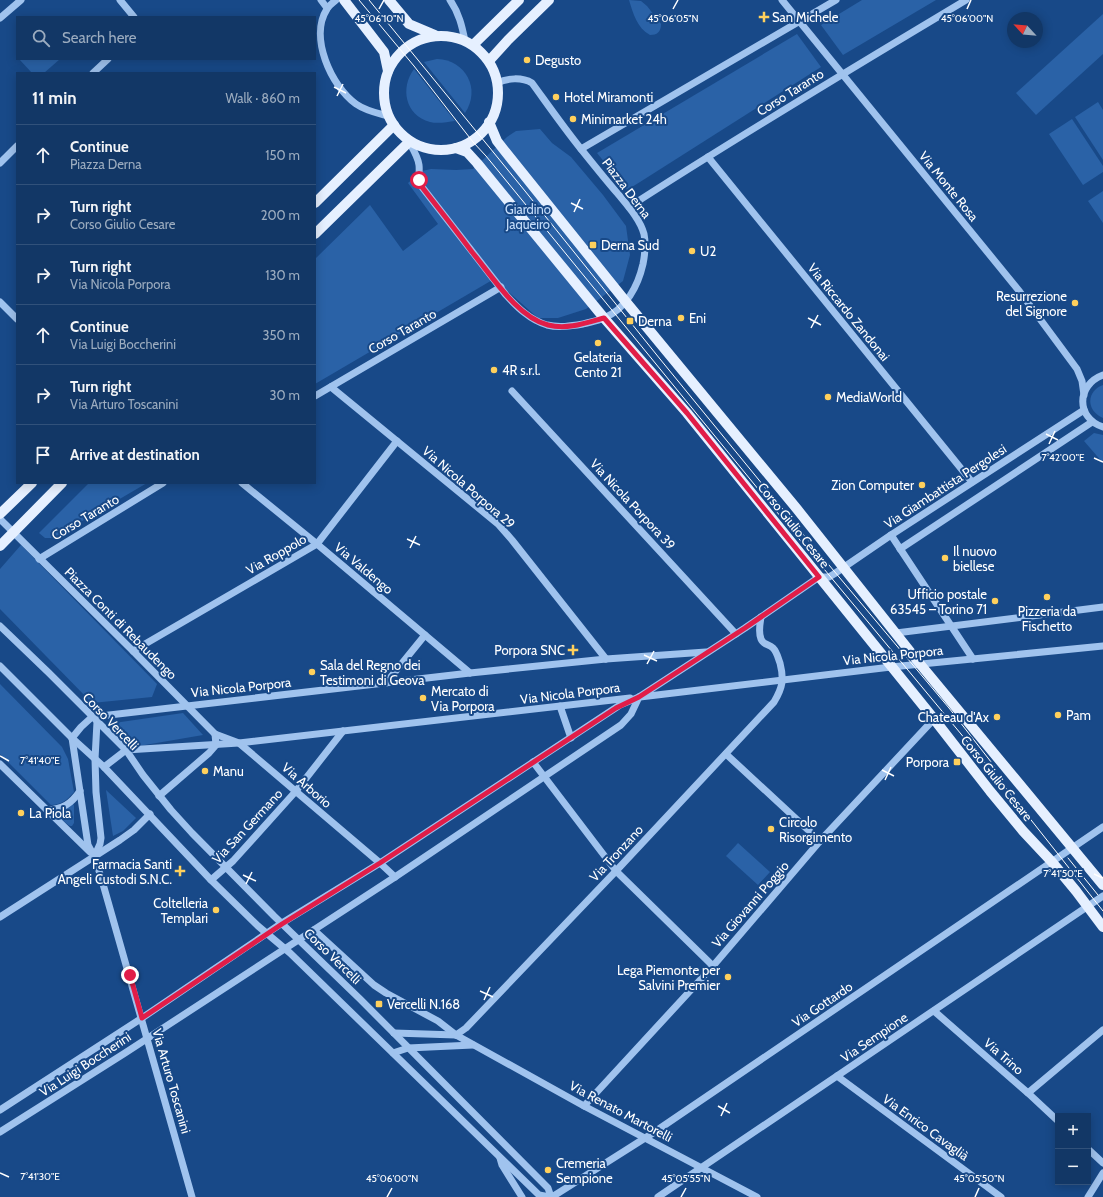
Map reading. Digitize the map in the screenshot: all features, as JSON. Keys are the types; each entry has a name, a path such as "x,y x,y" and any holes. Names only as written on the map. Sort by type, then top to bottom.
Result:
{"main road":[{"path":"344,0 384,52 388,71"},
{"path":"389,0 409,24 435,35"},
{"path":"469,43 519,0"},
{"path":"489,61 549,0"},
{"name":"Piazza Derna","path":"435,35 450,36 469,43 489,61 497,83 498,92 494,112 483,132 472,141 456,148 446,150 434,150 420,147 409,142 388,116 384,96 384,86 388,71 393,61 404,48 421,38 435,35"},
{"name":"Corso Giulio Cesare","path":"489,122 497,141 626,302 843,567 920,664 1103,885"},
{"path":"316,202 394,125"},
{"path":"316,233 409,142"},
{"name":"Corso Giulio Cesare","path":"456,148 467,152 477,162 604,318 687,413 934,719 994,797 1052,862 1103,927"},
{"path":"0,514 31,484"},
{"path":"0,546 61,484"}],"street":[{"path":"0,18 21,0"},
{"path":"120,0 133,16"},
{"path":"321,0 327,8"},
{"path":"336,0 327,8 318,33 327,66 338,84 354,102 364,109 388,116"},
{"path":"450,0 460,18 469,43"},
{"name":"Via Monte Rosa","path":"782,0 1020,292 1077,369 1082,381 1084,410"},
{"path":"581,149 836,0"},
{"name":"Corso Taranto","path":"629,208 842,74 966,0"},
{"path":"94,72 107,60"},
{"name":"Piazza Derna","path":"409,142 418,160 419,180 422,187 513,302 526,314 546,325 560,327 604,318 620,308 626,302 636,285 641,272 646,250 644,232 638,221 532,84 528,81 520,79 505,80 497,83"},
{"path":"0,163 16,147"},
{"name":"Via Riccardo Zandonai","path":"708,157 972,482"},
{"name":"Corso Taranto","path":"316,395 501,287"},
{"path":"0,302 16,318"},
{"path":"1084,394 1092,381 1103,375"},
{"name":"Via Nicola Porpora 29","path":"331,387 498,524 606,659"},
{"name":"Via Nicola Porpora 39","path":"512,391 736,634"},
{"path":"1084,410 1092,422 1103,427"},
{"name":"Via Giambattista Pergolesi","path":"819,577 829,577 1084,410"},
{"name":"Via Giambattista Pergolesi","path":"900,549 1092,422"},
{"name":"Via Roppolo","path":"133,651 317,544 397,441"},
{"name":"Corso Taranto","path":"39,558 161,484"},
{"name":"Via Valdengo","path":"243,484 470,673"},
{"name":"Piazza Conti di Rebaudengo","path":"0,519 215,734"},
{"path":"891,535 973,659"},
{"name":"Via Nicola Porpora","path":"639,697 736,634 819,577"},
{"name":"Via Nicola Porpora","path":"896,633 1103,607"},
{"path":"761,617 761,640 772,648 778,656 783,680"},
{"name":"Corso Vercelli","path":"0,626 126,750 159,796 192,834 394,1033 548,1188 551,1197"},
{"path":"386,683 425,635"},
{"name":"Via Nicola Porpora","path":"126,750 239,743 891,667 1103,646"},
{"name":"Via Nicola Porpora","path":"95,720 186,706 470,673 606,659 708,651"},
{"path":"0,666 72,738 104,767 211,880 267,934 285,949 539,1195 551,1197"},
{"name":"Via Tronzano","path":"456,1035 466,1028 771,706 779,693 783,680"},
{"name":"Via Luigi Boccherini","path":"0,1110 142,1018 282,924 380,863 620,706 639,697"},
{"name":"Via Luigi Boccherini","path":"0,1132 299,940 544,777 623,723 631,714 639,697"},
{"path":"560,706 570,738"},
{"name":"Via Giovanni Poggio","path":"584,1106 713,966 820,841 934,719"},
{"path":"72,738 81,727 95,720 96,792 101,838 100,844 94,856"},
{"name":"Via San Germano","path":"211,880 234,861 296,791 343,731"},
{"path":"159,796 209,753 216,745 215,734"},
{"name":"Via Arborio","path":"215,734 239,743 380,863 394,877"},
{"name":"Via Arturo Toscanini","path":"72,738 88,845 94,856 107,897 192,1197"},
{"path":"104,767 126,750"},
{"path":"726,754 820,841"},
{"path":"533,762 616,871 713,966"},
{"path":"0,764 94,856"},
{"path":"47,810 60,808 66,805 75,798 80,791"},
{"path":"0,917 130,833 150,814"},
{"name":"Via Gottardo","path":"551,1197 646,1138 1103,827"},
{"name":"Via Sempione","path":"658,1197 1103,896"},
{"name":"Corso Vercelli","path":"314,930 370,982 383,992 409,1006"},
{"name":"Via Renato Martorelli","path":"409,1006 442,1023 456,1035 584,1106 757,1197"},
{"name":"Via Trino","path":"934,1011 1055,1118"},
{"path":"1028,1093 1103,1030"},
{"name":"Via Renato Martorelli","path":"394,1033 456,1035"},
{"path":"393,1053 408,1048 474,1045"},
{"name":"Via Enrico Cavaglià","path":"837,1076 1001,1197"},
{"path":"1091,1152 1103,1163"},
{"path":"499,1156 502,1165 522,1197"},
{"path":"1088,1197 1103,1173"}],"green space":[{"path":"629,0 641,1 647,6 661,24 658,32 650,35 642,28 636,20"},
{"path":"862,0 936,0 843,55 821,25"},
{"path":"1103,14 1103,54 1036,115 1016,93"},
{"path":"797,34 821,67 627,190 597,153"},
{"path":"437,59 456,64 468,77 471,86 471,95 470,104 465,113 424,62"},
{"path":"20,60 59,60 45,72 31,72"},
{"path":"414,69 455,121 433,123 422,118 410,107 406,92 407,84"},
{"path":"1098,102 1103,110 1103,160 1075,117"},
{"path":"1072,119 1103,166 1103,172 1083,185 1049,134"},
{"name":"Giardino Jaqueiro","path":"540,129 552,143 571,157 603,195 626,226 630,255 623,281 586,309 558,318 538,318 494,279 316,383 316,258 370,205 403,251 438,224 408,183 422,171 431,169 473,169 507,137 516,131"},
{"path":"1103,191 1103,223 1088,201"},
{"path":"1103,385 1103,418 1093,411 1090,401 1093,392"},
{"path":"1094,433 1103,435 1103,463 1084,441"},
{"path":"88,484 145,484 53,538 45,538 39,533"},
{"path":"21,545 157,684 152,697 92,703 0,609 0,569"},
{"path":"0,684 62,747 68,759 74,792 61,803 51,805 0,754"},
{"path":"183,713 203,735 139,746 114,723"},
{"path":"106,790 136,818 123,831 113,836"},
{"path":"73,803 74,823 70,826 63,820 59,811"},
{"path":"738,843 770,872 758,885 726,856"}],"tram line":[{"path":"359,0 414,66 473,142 1005,787 1103,911"},
{"path":"369,0 808,540 949,708 995,767"},
{"path":"1068,858 1098,895"}],"place":[{"name":"San Michele","path":"764,17"},
{"name":"Degusto","path":"527,60"},
{"name":"Hotel Miramonti","path":"556,97"},
{"name":"Minimarket 24h","path":"573,119"},
{"name":"Derna Sud","path":"593,245"},
{"name":"U2","path":"692,251"},
{"name":"Resurrezione del Signore","path":"1075,303"},
{"name":"Eni","path":"681,318"},
{"name":"Derna","path":"630,321"},
{"name":"Gelateria Cento 21","path":"598,343"},
{"name":"4R s.r.l.","path":"494,370"},
{"name":"MediaWorld","path":"828,397"},
{"name":"Zion Computer","path":"922,485"},
{"name":"Il nuovo biellese","path":"945,558"},
{"name":"Pizzeria da Fischetto","path":"1047,597"},
{"name":"Ufficio postale 63545 – Torino 71","path":"995,601"},
{"name":"Porpora SNC","path":"573,650"},
{"name":"Sala del Regno dei Testimoni di Geova","path":"312,672"},
{"name":"Mercato di Via Porpora","path":"423,698"},
{"name":"Pam","path":"1058,715"},
{"name":"Chateau d'Ax","path":"997,717"},
{"name":"Porpora","path":"957,762"},
{"name":"Manu","path":"205,771"},
{"name":"La Piola","path":"21,813"},
{"name":"Circolo Risorgimento","path":"771,829"},
{"name":"Farmacia Santi Angeli Custodi S.N.C.","path":"180,871"},
{"name":"Coltelleria Templari","path":"216,910"},
{"name":"Lega Piemonte per Salvini Premier","path":"728,977"},
{"name":"Vercelli N.168","path":"379,1004"},
{"name":"Cremeria Sempione","path":"548,1170"}],"route":[{"path":"130,975 142,1018 282,924 380,863 616,708 639,697 745,628 819,577 687,413 604,318 575,326 560,327 546,325 526,314 506,295 420,185 419,180"}]}
